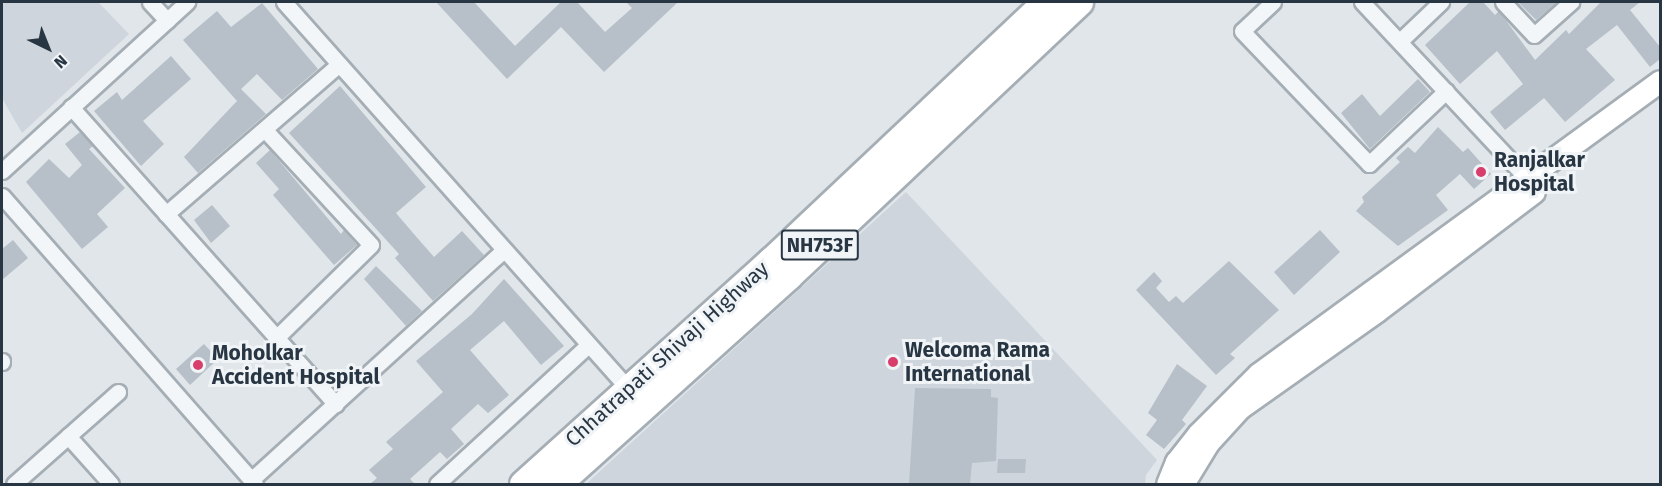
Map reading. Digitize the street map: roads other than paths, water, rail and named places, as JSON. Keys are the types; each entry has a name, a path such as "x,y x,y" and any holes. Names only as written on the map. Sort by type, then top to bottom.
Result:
{"highway":[{"name":"Chhatrapati Shivaji Highway","path":"557,484 635,397 772,260 1046,2"},
{"name":"Chhatrapati Shivaji Highway","path":"523,484 788,276 1079,2"}],"street":[{"path":"150,2 167,20"},
{"path":"2,171 187,2"},
{"path":"284,2 635,397"},
{"path":"1273,2 1242,31 1369,164 1446,91"},
{"path":"1362,2 1532,184"},
{"path":"1400,41 1441,2"},
{"path":"1503,2 1534,35 1570,2"},
{"path":"166,214 339,64"},
{"path":"1532,184 1660,81"},
{"path":"1167,484 1176,462 1236,403 1382,281 1532,184 1660,95"},
{"path":"71,107 336,404"},
{"path":"265,130 371,245 277,337"},
{"path":"2,196 253,482 503,251"},
{"path":"437,484 588,345"},
{"path":"14,484 118,392"},
{"path":"1183,484 1236,403"},
{"path":"68,436 111,484"}],"place":[{"name":"Ranjalkar Hospital","path":"1481,172"},
{"name":"Welcoma Rama International","path":"893,362"},
{"name":"Moholkar Accident Hospital","path":"198,365"}]}
